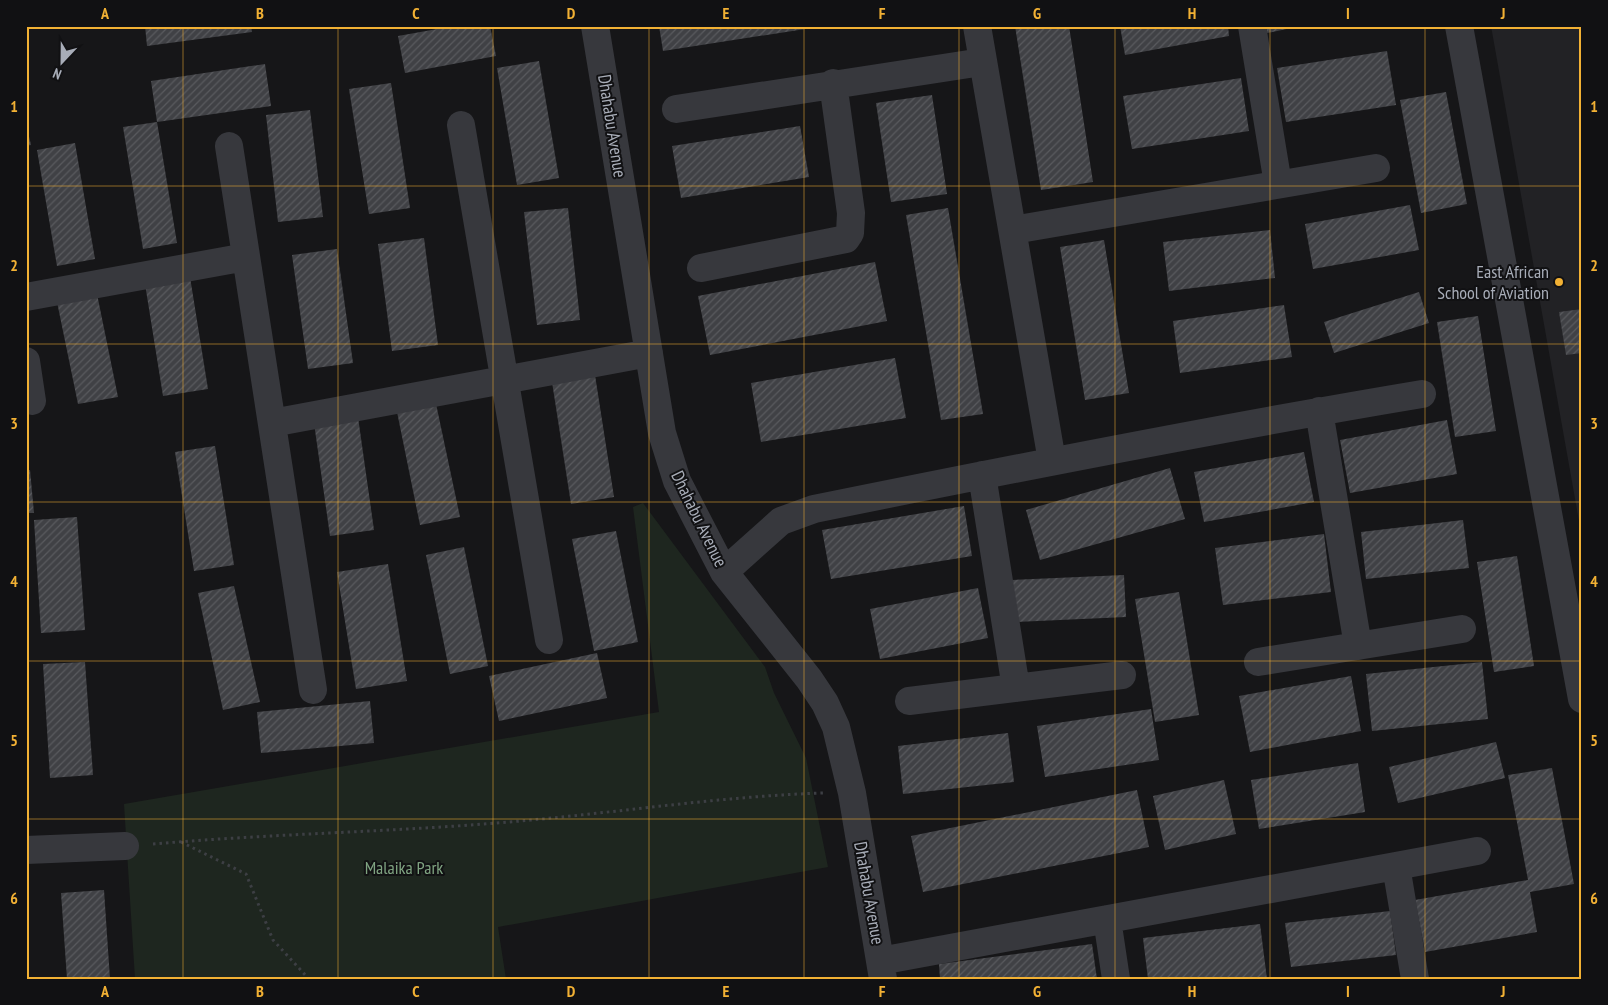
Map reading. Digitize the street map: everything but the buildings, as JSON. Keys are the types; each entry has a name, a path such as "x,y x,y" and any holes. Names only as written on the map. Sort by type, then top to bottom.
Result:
{"street":[{"name":"Dhahabu Avenue","path":"595,26 662,433 677,481 724,572 825,703 836,728 852,793 881,970"},
{"path":"977,26 1052,461"},
{"path":"1252,26 1278,184"},
{"path":"1459,26 1582,699"},
{"path":"676,108 982,62"},
{"path":"701,268 846,239 851,228 851,213 833,83"},
{"path":"461,125 549,640"},
{"path":"229,146 313,690"},
{"path":"1013,230 1376,168"},
{"path":"26,297 246,257"},
{"path":"272,423 649,353"},
{"path":"26,362 32,401"},
{"path":"724,572 781,521 814,509 1052,461 1319,411 1422,394"},
{"path":"1319,411 1358,646"},
{"path":"982,475 1016,688"},
{"path":"1258,662 1462,629"},
{"path":"909,701 1122,675"},
{"path":"26,850 125,846"},
{"path":"881,970 1107,919 1477,851"},
{"path":"1396,866 1414,979"},
{"path":"1107,919 1116,979"}],"path":[{"path":"125,846 225,837 387,831 532,820 765,795 852,793"},
{"path":"180,841 246,874 273,940 309,979"}],"shaded area":[{"name":"East African School of Aviation","path":"1491,26 1582,26 1582,538"}],"green space":[{"name":"Malaika Park","path":"643,503 765,667 774,693 806,758 828,867 498,927 506,979 135,979 124,804 659,712 633,507"}],"place":[{"name":"East African School of Aviation","path":"1559,282"}]}
